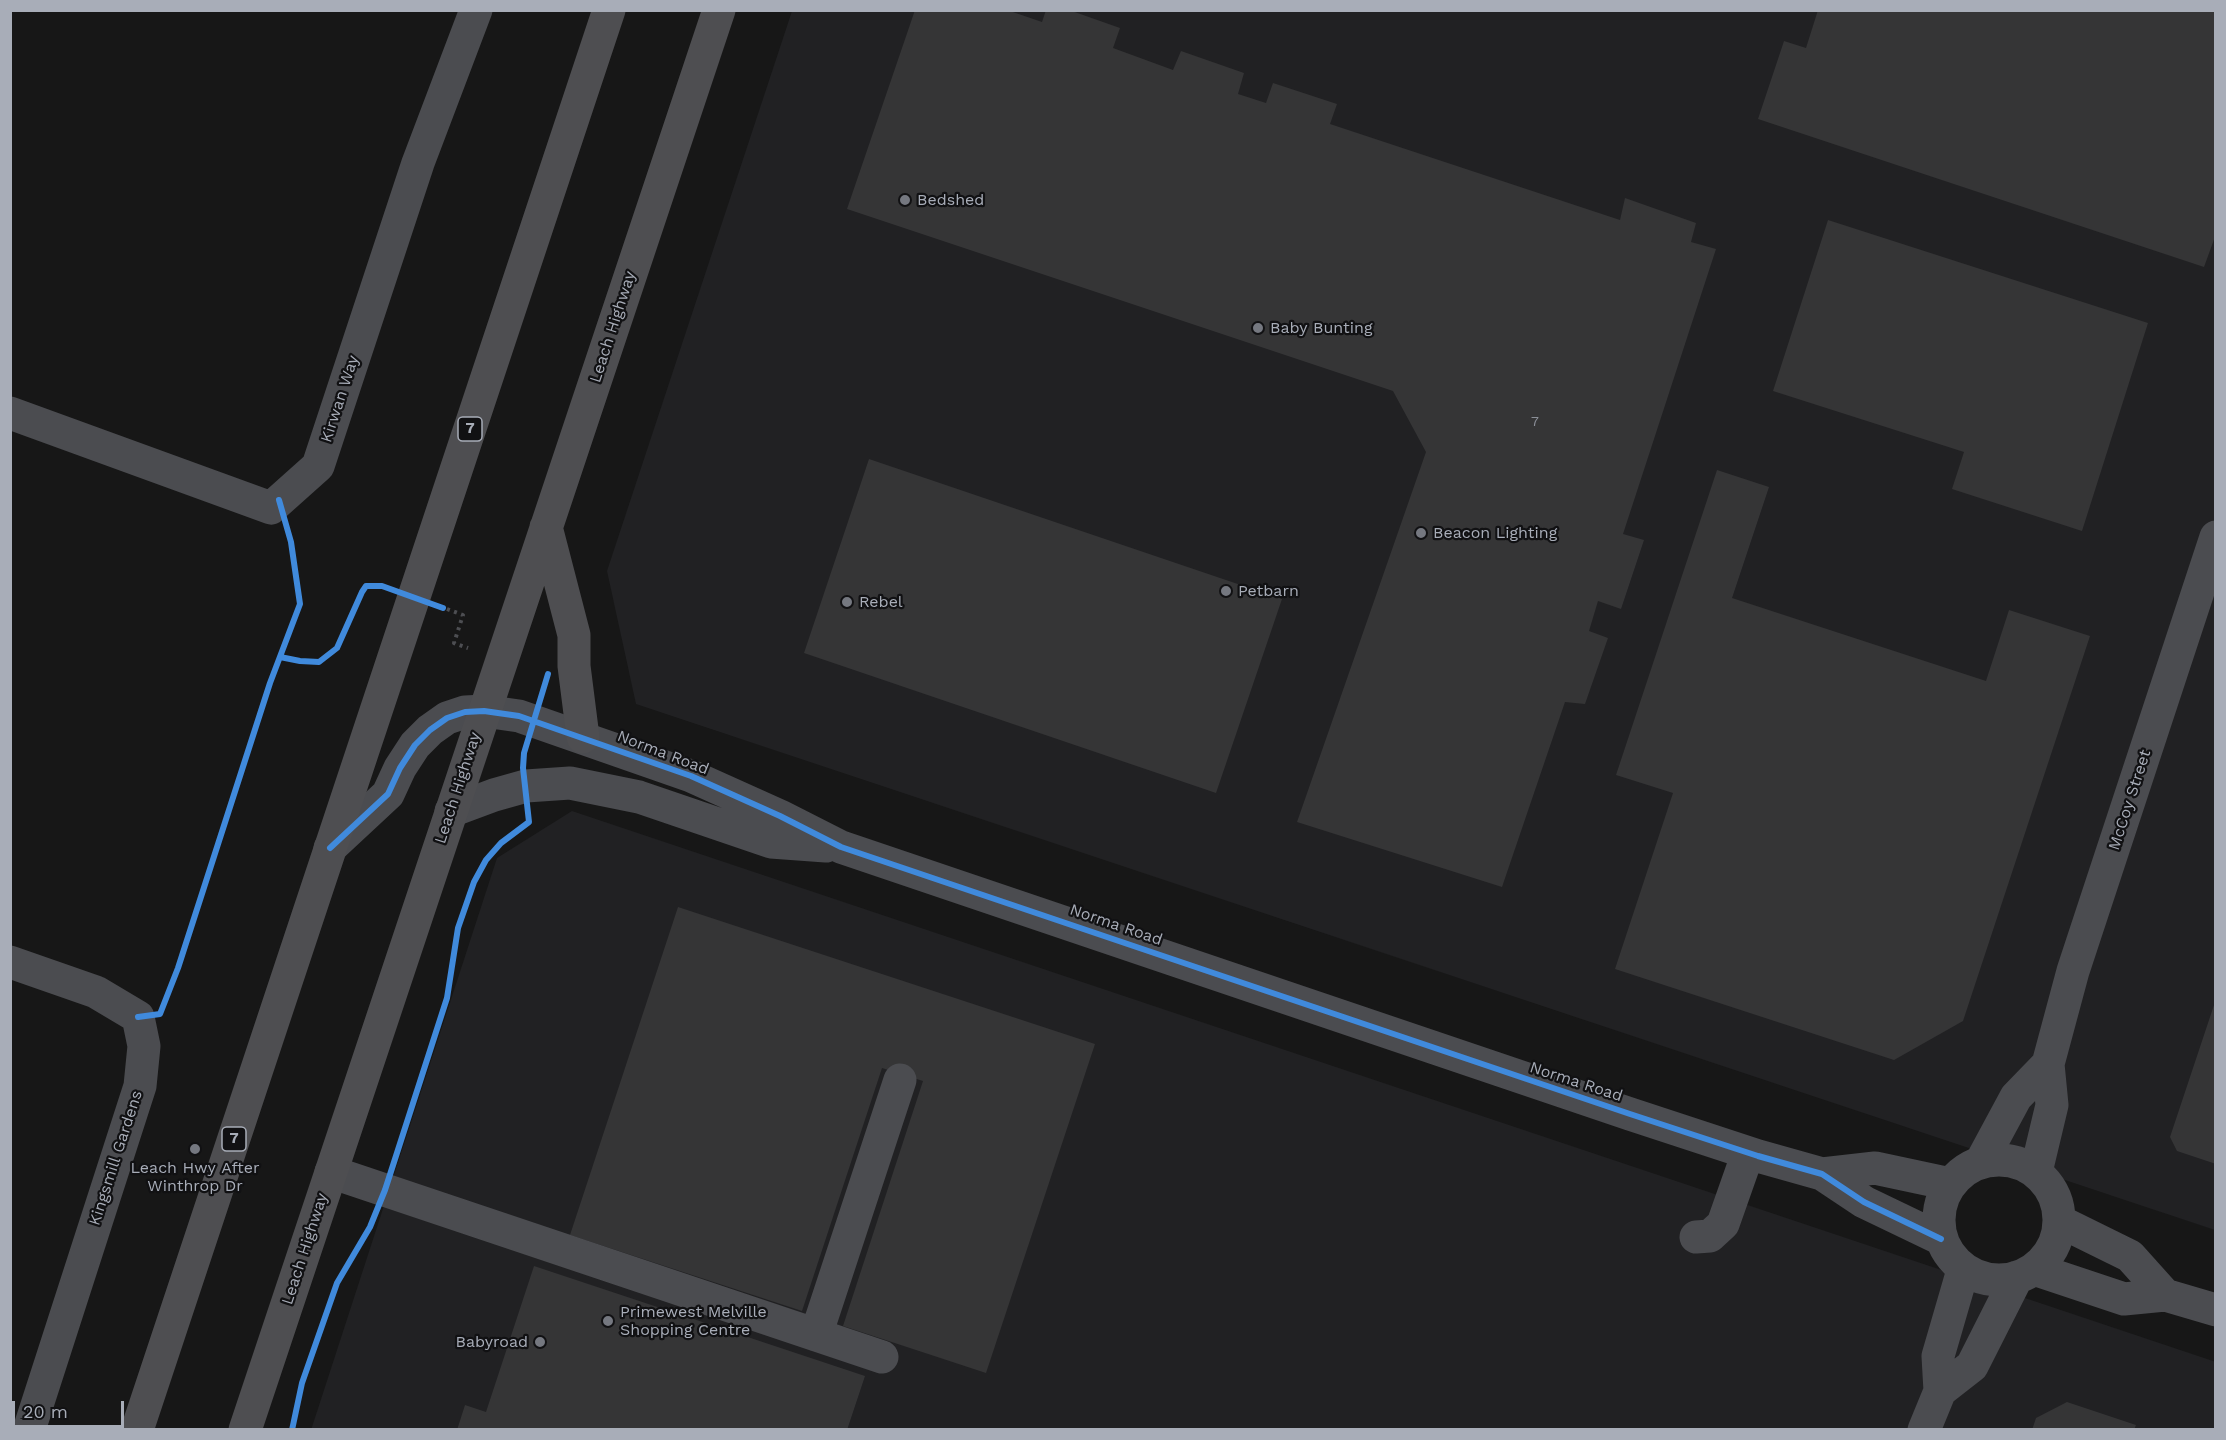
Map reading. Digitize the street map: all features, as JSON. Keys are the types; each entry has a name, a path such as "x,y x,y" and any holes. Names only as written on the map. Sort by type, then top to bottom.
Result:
{"highway":[{"name":"7","path":"137,1430 330,848 429,603 609,10"},
{"name":"Leach Highway","path":"245,1430 484,711 486,654 546,527 718,10"},
{"path":"546,527 574,635 574,666 583,737"}],"street":[{"name":"Kirwan Way","path":"10,413 271,508 318,466 418,163 476,10"},
{"name":"McCoy Street","path":"2036,1172 2052,1105 2048,1064 2073,972 2216,537"},
{"name":"Norma Road","path":"330,848 388,794 414,745 447,718 465,712 484,711 519,716 691,776 780,816 841,847 1748,1153 1822,1174 1864,1202 1941,1239"},
{"name":"Norma Road","path":"451,811 526,786 570,783 639,797 771,842 841,847"},
{"name":"Kingsmill Gardens","path":"10,962 96,992 138,1017 144,1046 140,1086 29,1430"},
{"name":"McCoy Street","path":"1981,1162 2016,1097 2048,1064"},
{"path":"816,1335 900,1080"},
{"path":"1696,1238 1710,1236 1723,1224 1748,1153"},
{"path":"1940,1391 1972,1366 2026,1273 2047,1256 2056,1240 2059,1221 2057,1202 2049,1186 2036,1172 2019,1162 2000,1159 1981,1162 1964,1170 1950,1184 1942,1200 1938,1220 1941,1239 1950,1256 1963,1270 1981,1278 1999,1281 2026,1273 2124,1299 2165,1295 2216,1310"},
{"name":"Norma Road","path":"1822,1174 1875,1168 1950,1184"},
{"path":"331,1172 882,1358"},
{"path":"2059,1221 2130,1256 2165,1295"},
{"path":"1924,1430 1940,1391 1938,1356 1963,1270"}],"path":[{"path":"429,603 463,615 454,643 486,654"}],"shaded area":[{"path":"792,11 2215,11 2215,1230 636,704 607,571"},
{"path":"572,811 2216,1362 2215,1430 311,1430 497,858"}],"building":[{"path":"915,10 1007,10 1042,22 1046,10 1069,10 1120,28 1113,48 1173,70 1181,51 1244,73 1238,94 1266,103 1273,83 1337,104 1330,124 1620,220 1625,198 1696,223 1691,242 1716,249 1623,534 1644,540 1621,609 1598,601 1589,631 1608,638 1585,704 1565,702 1502,887 1297,822 1426,452 1393,391 847,209"},
{"path":"1818,10 2216,10 2216,234 2204,267 1758,119 1784,41 1806,48"},
{"path":"1828,220 2148,323 2082,531 1952,489 1964,452 1773,391"},
{"path":"869,459 1282,599 1216,793 804,653"},
{"path":"1717,470 1769,487 1732,598 1986,681 2009,610 2090,636 1963,1021 1894,1060 1615,969 1673,793 1616,775"},
{"path":"678,907 1095,1044 986,1373 843,1326 923,1081 882,1068 802,1311 570,1235"},
{"path":"2215,1002 2216,1164 2177,1151 2170,1137"},
{"name":"Primewest Melville Shopping Centre","path":"534,1266 865,1376 847,1430 457,1430 465,1405 486,1412"},
{"path":"2067,1402 2136,1425 2134,1430 2032,1430 2036,1418"}],"cycle path":[{"path":"138,1017 160,1014 178,968 270,683 300,604 291,542 279,500"},
{"path":"280,657 319,662 337,648 366,586 382,586 443,608"},
{"path":"292,1430 302,1383 337,1283 370,1227 385,1190 447,998 458,928 474,882 486,860 501,843 529,822 523,768 524,753 548,674"},
{"path":"330,848 388,794 400,768 415,745 447,718 465,712 484,711 519,716 691,776 780,816 841,847 1630,1114 1758,1156 1822,1174 1864,1202 1941,1239"}],"place":[{"name":"Bedshed","path":"905,200"},
{"name":"Baby Bunting","path":"1258,328"},
{"name":"Beacon Lighting","path":"1421,533"},
{"name":"Petbarn","path":"1226,591"},
{"name":"Rebel","path":"847,602"},
{"name":"Leach Hwy After Winthrop Dr","path":"195,1149"},
{"name":"Primewest Melville Shopping Centre","path":"608,1321"},
{"name":"Babyroad","path":"540,1342"}]}
